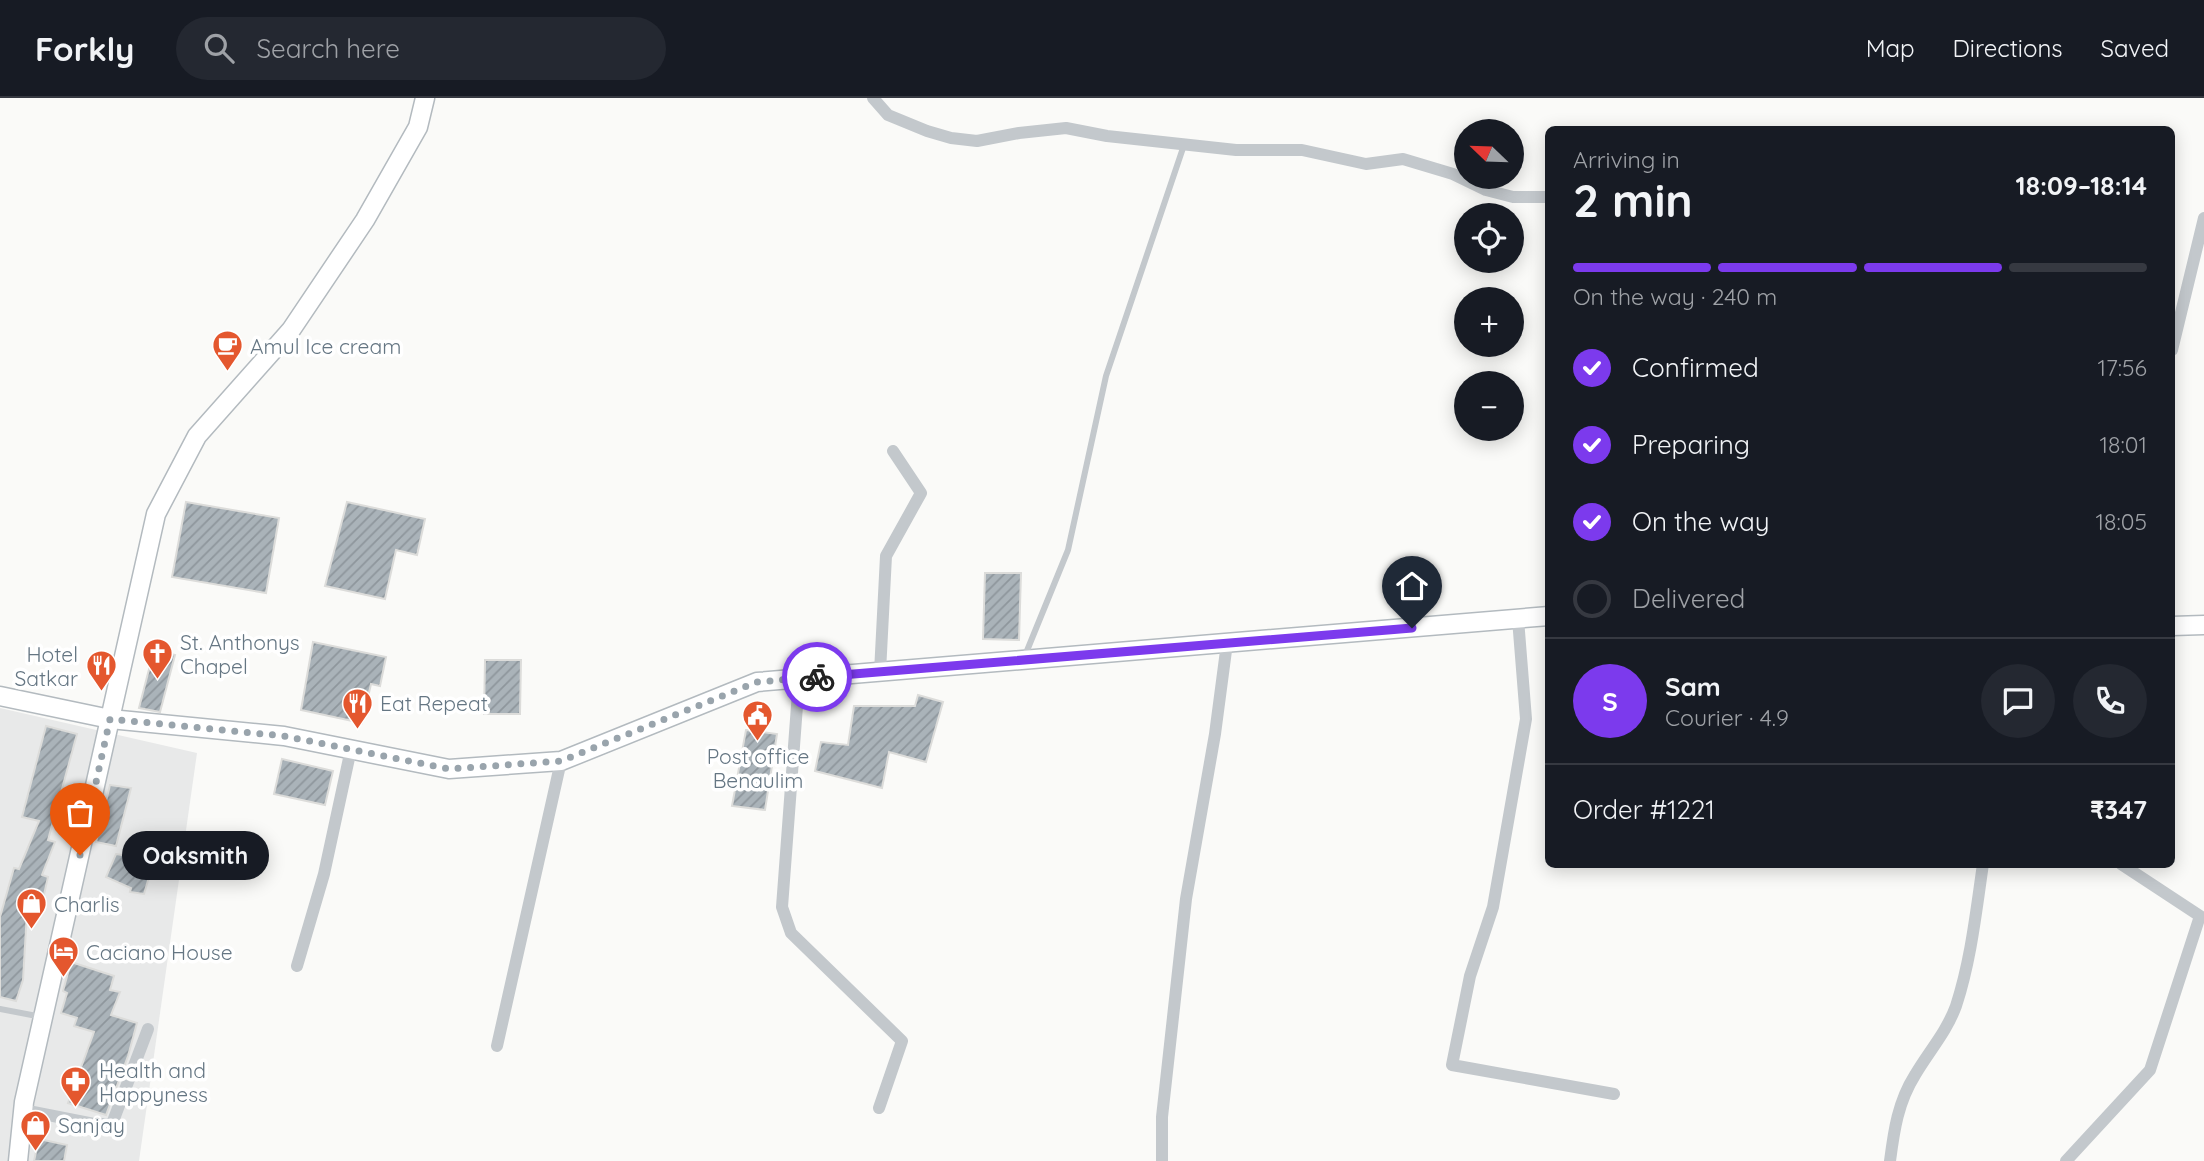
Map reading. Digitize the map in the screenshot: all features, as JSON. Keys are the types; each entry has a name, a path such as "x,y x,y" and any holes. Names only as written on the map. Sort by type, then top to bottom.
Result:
{"main road":[{"path":"18,1161 23,1110 156,514 197,436 291,330 365,220 418,127 425,98"},
{"path":"0,696 110,719 284,736 449,769 561,761 757,682 1545,616"},
{"path":"2175,626 2204,625"}],"street":[{"path":"873,98 888,115 951,138 977,141 1066,128 1107,136 1236,150 1302,150 1366,164 1403,159 1453,174 1486,190 1513,197 1545,197"},
{"path":"2175,338 2204,218"},
{"path":"880,672 886,556 921,494 893,451"},
{"path":"1518,619 1526,719 1493,907 1470,976 1452,1065 1614,1094"},
{"path":"1162,1161 1163,1117 1186,899 1216,734 1227,643"},
{"path":"799,679 782,907 791,933 902,1041 879,1108"},
{"path":"297,966 324,874 351,749"},
{"path":"497,1046 561,761"},
{"path":"1890,1161 1900,1101 1938,1043 1955,1008 1971,946 1982,868"},
{"path":"2066,1161 2150,1070 2200,916 2127,868"},
{"path":"23,1110 94,1124 111,1124 148,1028"}],"lane":[{"path":"1024,660 1068,550 1106,376 1184,145"},
{"path":"0,1009 44,1017"}],"shaded area":[{"path":"0,708 197,753 139,1161 0,1161"}],"building":[{"path":"186,502 279,518 266,593 172,577"},
{"path":"347,502 425,519 417,555 396,550 385,599 325,586"},
{"path":"985,573 1021,573 1019,640 983,639"},
{"path":"313,642 386,657 380,686 371,684 362,723 301,710"},
{"name":"St. Anthonys Chapel","path":"154,650 175,655 160,712 139,708"},
{"path":"485,660 521,660 520,714 484,714"},
{"path":"918,695 943,702 926,762 889,752 882,788 815,771 821,742 848,745 854,706 915,706"},
{"path":"46,726 77,734 48,840 55,842 42,875 48,877 43,899 28,895 23,980 16,1001 0,997 0,917 14,868 19,869 39,821 22,817"},
{"path":"746,730 777,734 765,810 732,806"},
{"path":"282,759 333,771 325,805 274,794"},
{"path":"110,785 131,788 116,846 96,842"},
{"path":"116,854 154,860 144,894 130,892 131,888 106,877"},
{"path":"71,962 114,976 110,990 120,992 111,1015 137,1023 106,1115 68,1103 94,1032 74,1026 77,1018 61,1013 67,993 63,991"},
{"path":"39,1139 67,1145 64,1161 34,1161"}],"way so far":[{"path":"80,855 110,719 284,736 449,769 561,761 757,682 817,677"}],"place":[{"name":"Amul Ice cream","path":"227,373"},
{"name":"St. Anthonys Chapel","path":"157,681"},
{"name":"Hotel Satkar","path":"101,693"},
{"name":"Eat Repeat","path":"357,730"},
{"name":"Post office Benaulim","path":"758,743"},
{"name":"Oaksmith","path":"80,855"},
{"name":"Charlis","path":"31,931"},
{"name":"Caciano House","path":"63,979"},
{"name":"Health and Happyness","path":"76,1109"},
{"name":"Sanjay","path":"35,1152"}],"route":[{"path":"817,677 1412,628"}]}
